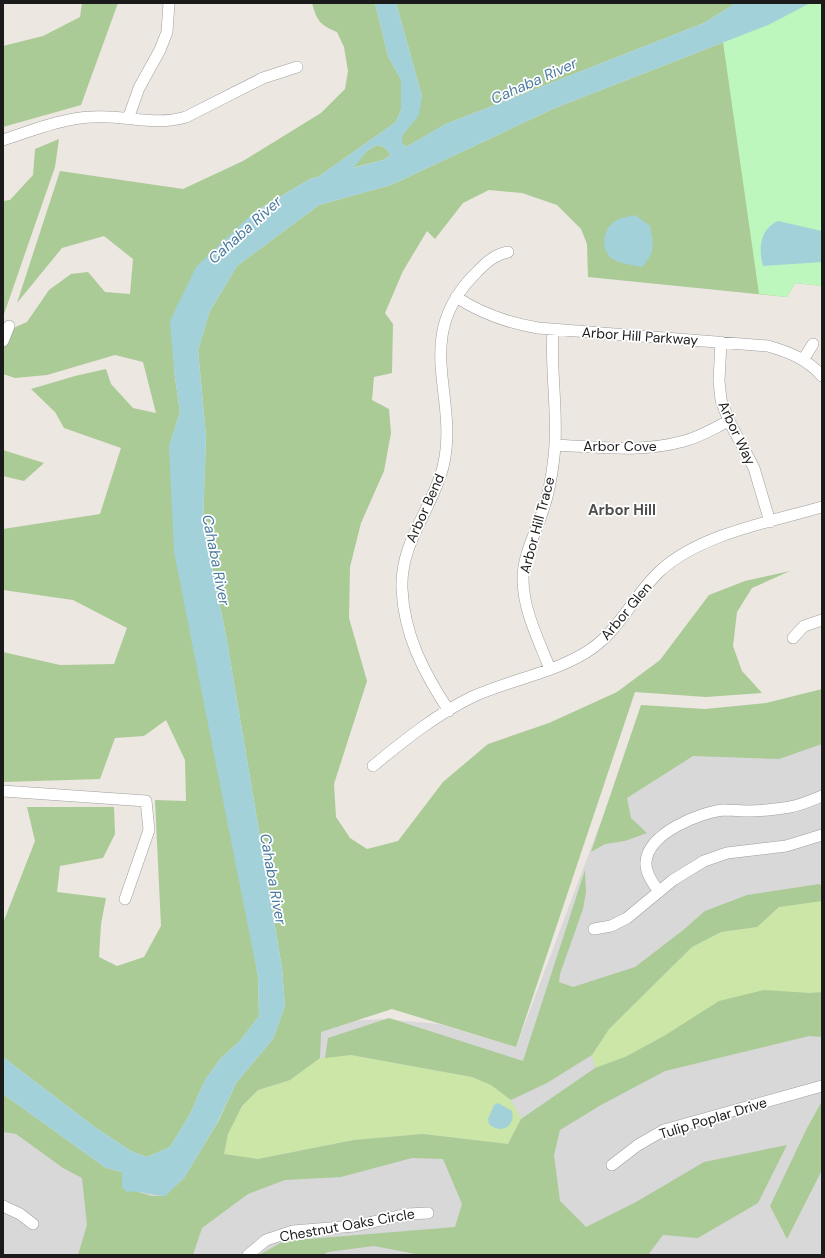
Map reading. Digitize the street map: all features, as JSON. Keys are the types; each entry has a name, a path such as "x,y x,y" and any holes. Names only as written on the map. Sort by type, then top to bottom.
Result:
{"street":[{"path":"128,120 139,88 160,50 167,32 170,3"},
{"path":"3,140 85,117 158,122 176,120 186,117 262,78 297,67"},
{"name":"Arbor Bend","path":"449,711 423,669 414,648 404,607 402,575 404,560 410,542 437,486 445,458 446,436 441,342 445,321 456,297 466,283 492,257 508,252"},
{"name":"Arbor Hill Parkway","path":"456,297 478,310 499,319 524,326 553,330 768,346 788,352 803,360 822,376"},
{"path":"3,341 9,326"},
{"name":"Arbor Hill Trace","path":"550,669 526,602 523,579 527,553 547,500 555,445 552,360 553,330"},
{"name":"Arbor Way","path":"721,342 720,391 729,421 754,468 770,522"},
{"path":"803,360 813,344"},
{"name":"Arbor Cove","path":"555,445 627,449 656,447 694,438 729,421"},
{"name":"Arbor Glen","path":"373,766 403,742 472,697 550,669 579,656 602,642 617,626 653,579 681,555 709,540 822,507"},
{"path":"793,638 804,626 822,620"},
{"path":"3,791 146,801 149,830 125,899"},
{"path":"659,892 648,875 646,866 647,855 656,843 678,824 723,810 756,811 790,807 822,796"},
{"path":"594,930 611,926 627,918 684,872 716,856 740,850 786,846 822,835"},
{"name":"Tulip Poplar Drive","path":"612,1165 638,1145 664,1130 822,1086"},
{"path":"3,1206 20,1214 33,1224"},
{"name":"Chestnut Oaks Circle","path":"248,1255 266,1240 292,1231 355,1226 407,1214 428,1213"}],"shaded area":[{"path":"822,724 822,1255 3,1255 3,1098 140,1196 323,1022 383,1019 439,1024 516,1047 617,779 654,758"}],"green space":[{"path":"82,3 118,3 81,105 3,127 3,46 43,36 80,17"},
{"path":"312,3 375,3 388,56 401,80 401,110 396,122 318,177 310,179 254,212 174,370 180,412 169,447 258,977 259,1016 240,1041 221,1058 205,1080 190,1114 170,1147 147,1157 131,1151 96,1128 3,1057 3,923 35,841 27,807 114,807 115,834 103,858 60,866 57,892 106,898 101,924 99,957 117,966 144,957 161,926 155,800 186,801 185,760 166,720 144,736 115,738 100,779 3,782 3,652 60,665 114,664 127,628 73,600 3,590 3,529 100,514 121,448 64,428 55,412 31,389 75,376 106,369 111,384 133,408 156,413 143,362 115,355 47,375 15,378 3,374 3,347 11,329 27,322 49,290 71,274 88,272 105,292 130,294 133,259 104,236 62,248 17,303 60,171 183,189 243,161 321,113 345,89 348,71 344,47 337,32 320,22"},
{"path":"396,3 736,3 704,23 446,124 406,147 402,143 402,136 422,96"},
{"path":"810,3 822,3 822,286 795,283 787,297 588,277 587,244 581,229 557,205 522,193 489,190 463,203 435,239 427,231 403,271 385,313 393,324 392,373 374,377 372,400 389,409 391,433 384,471 361,523 350,567 349,618 367,681 334,784 336,817 350,838 367,849 398,841 443,782 488,744 549,723 617,692 660,660 709,595 745,581 790,571 752,588 737,612 733,646 742,671 762,693 706,697 635,692 516,1047 392,1009 321,1032 320,1058 290,1080 258,1090 242,1106 228,1134 224,1154 258,1159 354,1140 423,1134 508,1144 521,1119 595,1068 625,1057 664,1036 719,1001 764,990 810,993 822,992 822,1037 809,1036 665,1071 601,1105 560,1130 554,1155 560,1201 586,1227 636,1202 704,1162 787,1145 758,1203 698,1238 663,1235 648,1255 421,1255 374,1246 328,1252 322,1255 259,1255 284,1241 455,1227 462,1204 443,1159 412,1158 341,1177 285,1180 248,1194 202,1228 193,1255 78,1255 87,1225 82,1178 63,1168 16,1134 3,1132 3,1094 106,1168 122,1172 122,1187 152,1196 165,1196 184,1178 218,1122 236,1083 273,1039 285,1006 282,968 226,635 203,524 206,436 198,350 210,311 237,266 319,205 391,185 555,108 768,25"},
{"path":"810,3 822,3 822,286 795,283 787,297 759,294 723,42 768,25"},
{"path":"59,139 55,167 3,317 3,201 10,200 33,175 35,149"},
{"path":"377,145 384,147 391,155 383,160 352,168 367,151"},
{"path":"3,450 44,463 24,481 3,476"},
{"path":"822,689 822,744 779,759 693,756 627,798 631,818 647,833 625,841 605,844 591,852 641,705 705,709 766,703"},
{"path":"585,870 586,892 583,909 560,974 559,982 573,987 635,967 682,931 705,911 747,895 819,884 822,886 822,901 779,907 757,927 721,932 692,947 609,1029 592,1055 547,1083 511,1100 491,1085 472,1077 351,1055 325,1058 328,1038 389,1018 523,1061"},
{"path":"822,901 822,992 810,993 664,1036 625,1057 595,1068 592,1055 609,1029 692,947 721,932 757,927 779,907"},
{"path":"351,1055 472,1077 491,1085 511,1100 521,1119 508,1144 423,1134 354,1140 258,1159 224,1154 228,1134 242,1106 258,1090 290,1080 320,1058"},
{"path":"822,1101 822,1170 787,1239 770,1206 807,1128"}],"water":[{"name":"Cahaba River","path":"375,3 396,3 422,96 419,115 402,136 402,143 406,147 446,124 704,23 736,3 810,3 768,25 555,108 391,185 319,205 237,266 210,311 198,350 206,436 203,524 226,635 282,968 285,1006 273,1039 236,1083 218,1121 184,1178 165,1196 127,1192 122,1187 122,1172 106,1168 3,1094 3,1057 96,1128 131,1151 147,1157 170,1147 190,1114 205,1080 221,1058 240,1041 259,1016 258,977 174,552 169,447 180,412 174,370 170,321 196,267 254,212 310,179 318,177 396,122 401,110 401,80 388,56","holes":["377,145 384,147 391,155 383,160 353,168 367,151"]},
{"path":"635,215 650,226 653,243 649,257 642,267 614,260 606,252 604,241 607,230 614,222 624,217"},
{"path":"778,221 822,231 822,262 763,266 761,260 761,246 764,234 767,229"},
{"path":"498,1103 512,1111 513,1116 510,1125 503,1129 498,1129 489,1124 488,1119 494,1105"}],"district":[{"name":"Arbor Hill","path":"622,510"}]}
